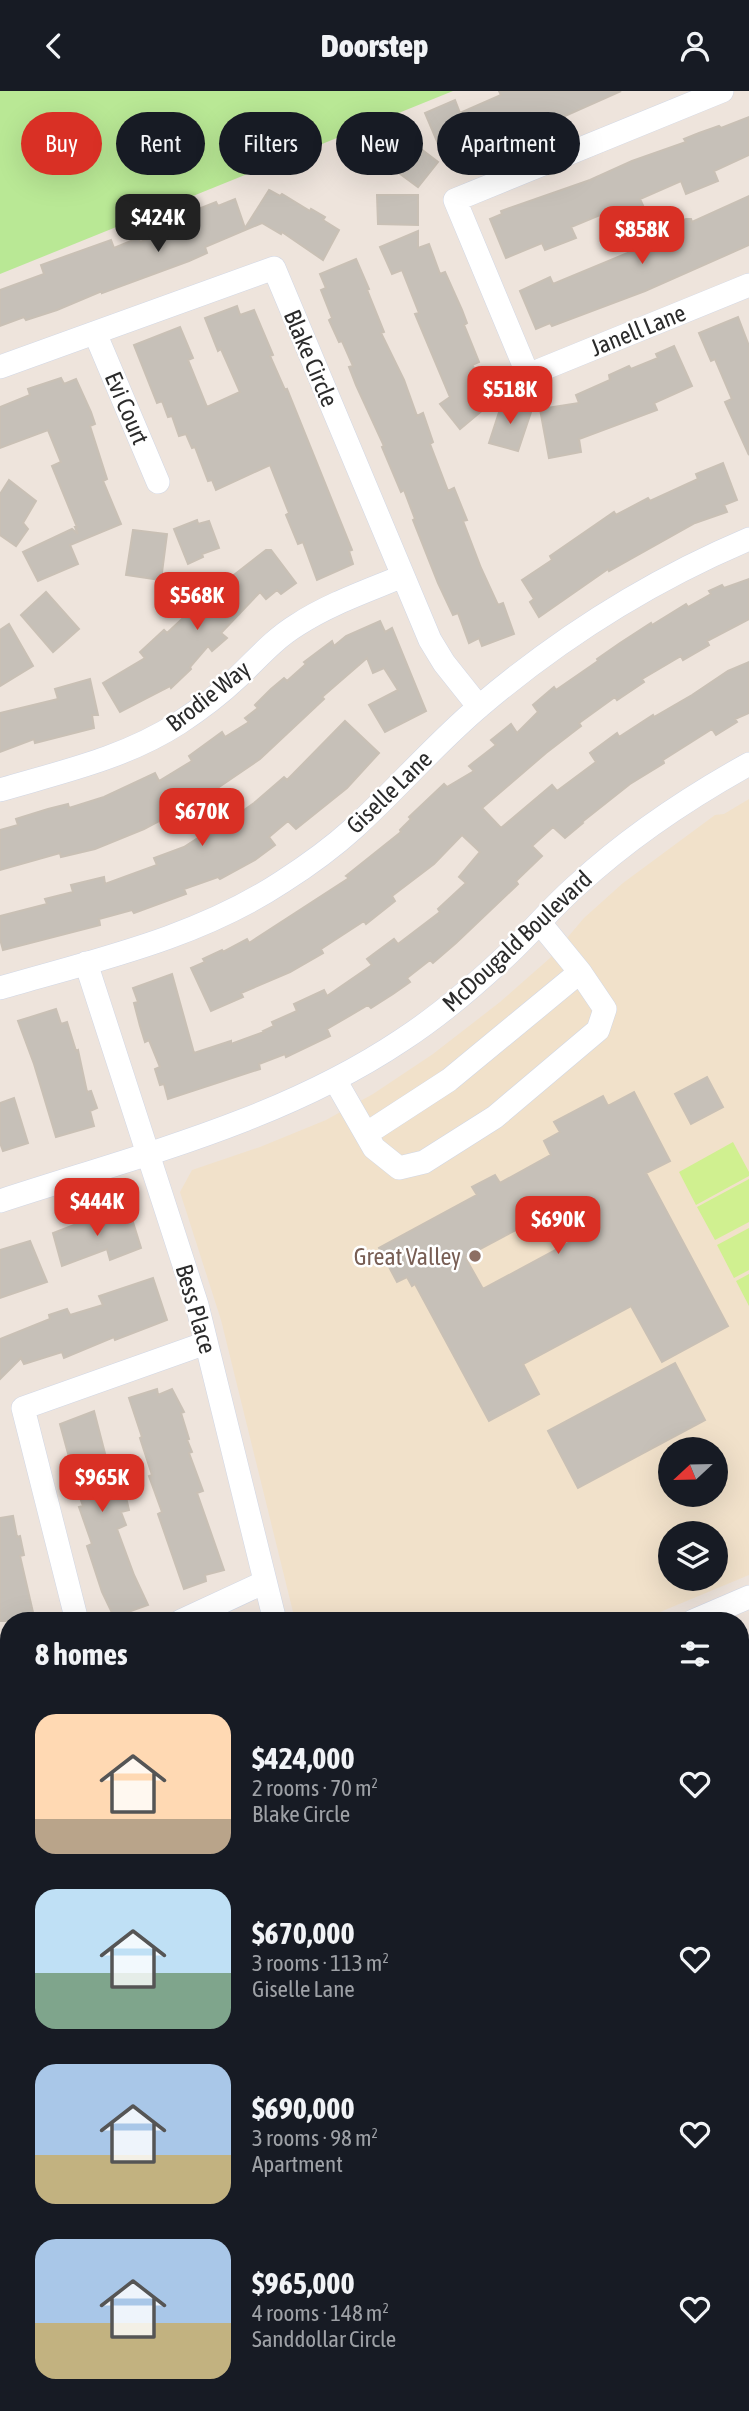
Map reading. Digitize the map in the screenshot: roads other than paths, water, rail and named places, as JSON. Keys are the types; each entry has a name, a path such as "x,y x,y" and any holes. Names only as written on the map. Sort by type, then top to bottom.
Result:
{"street":[{"name":"Janell Lane","path":"722,91 455,200 528,375 749,285"},
{"name":"Blake Circle","path":"0,367 274,268 430,639 444,663 480,706"},
{"name":"Evi Court","path":"96,333 158,482"},
{"name":"Giselle Lane","path":"0,988 156,942 238,908 280,884 353,828 435,747 480,706 528,668 615,608 663,579 749,539"},
{"name":"Brodie Way","path":"0,790 102,760 142,744 209,702 271,644 296,625 403,576"},
{"name":"McDougald Boulevard","path":"0,1201 242,1122 335,1080 402,1040 439,1014 490,971 574,887 639,834 706,787 749,764"},
{"path":"335,1080 374,1148 399,1168 425,1162 495,1117 598,1030 604,1009 580,972 540,923"},
{"name":"Bess Place","path":"86,963 197,1305 273,1612"},
{"path":"366,1134 449,1080 580,972"},
{"path":"75,1612 23,1408 206,1343"},
{"path":"200,1612 265,1582"},
{"path":"714,1612 749,1597"}],"place":[{"name":"Great Valley","path":"475,1256"}]}
